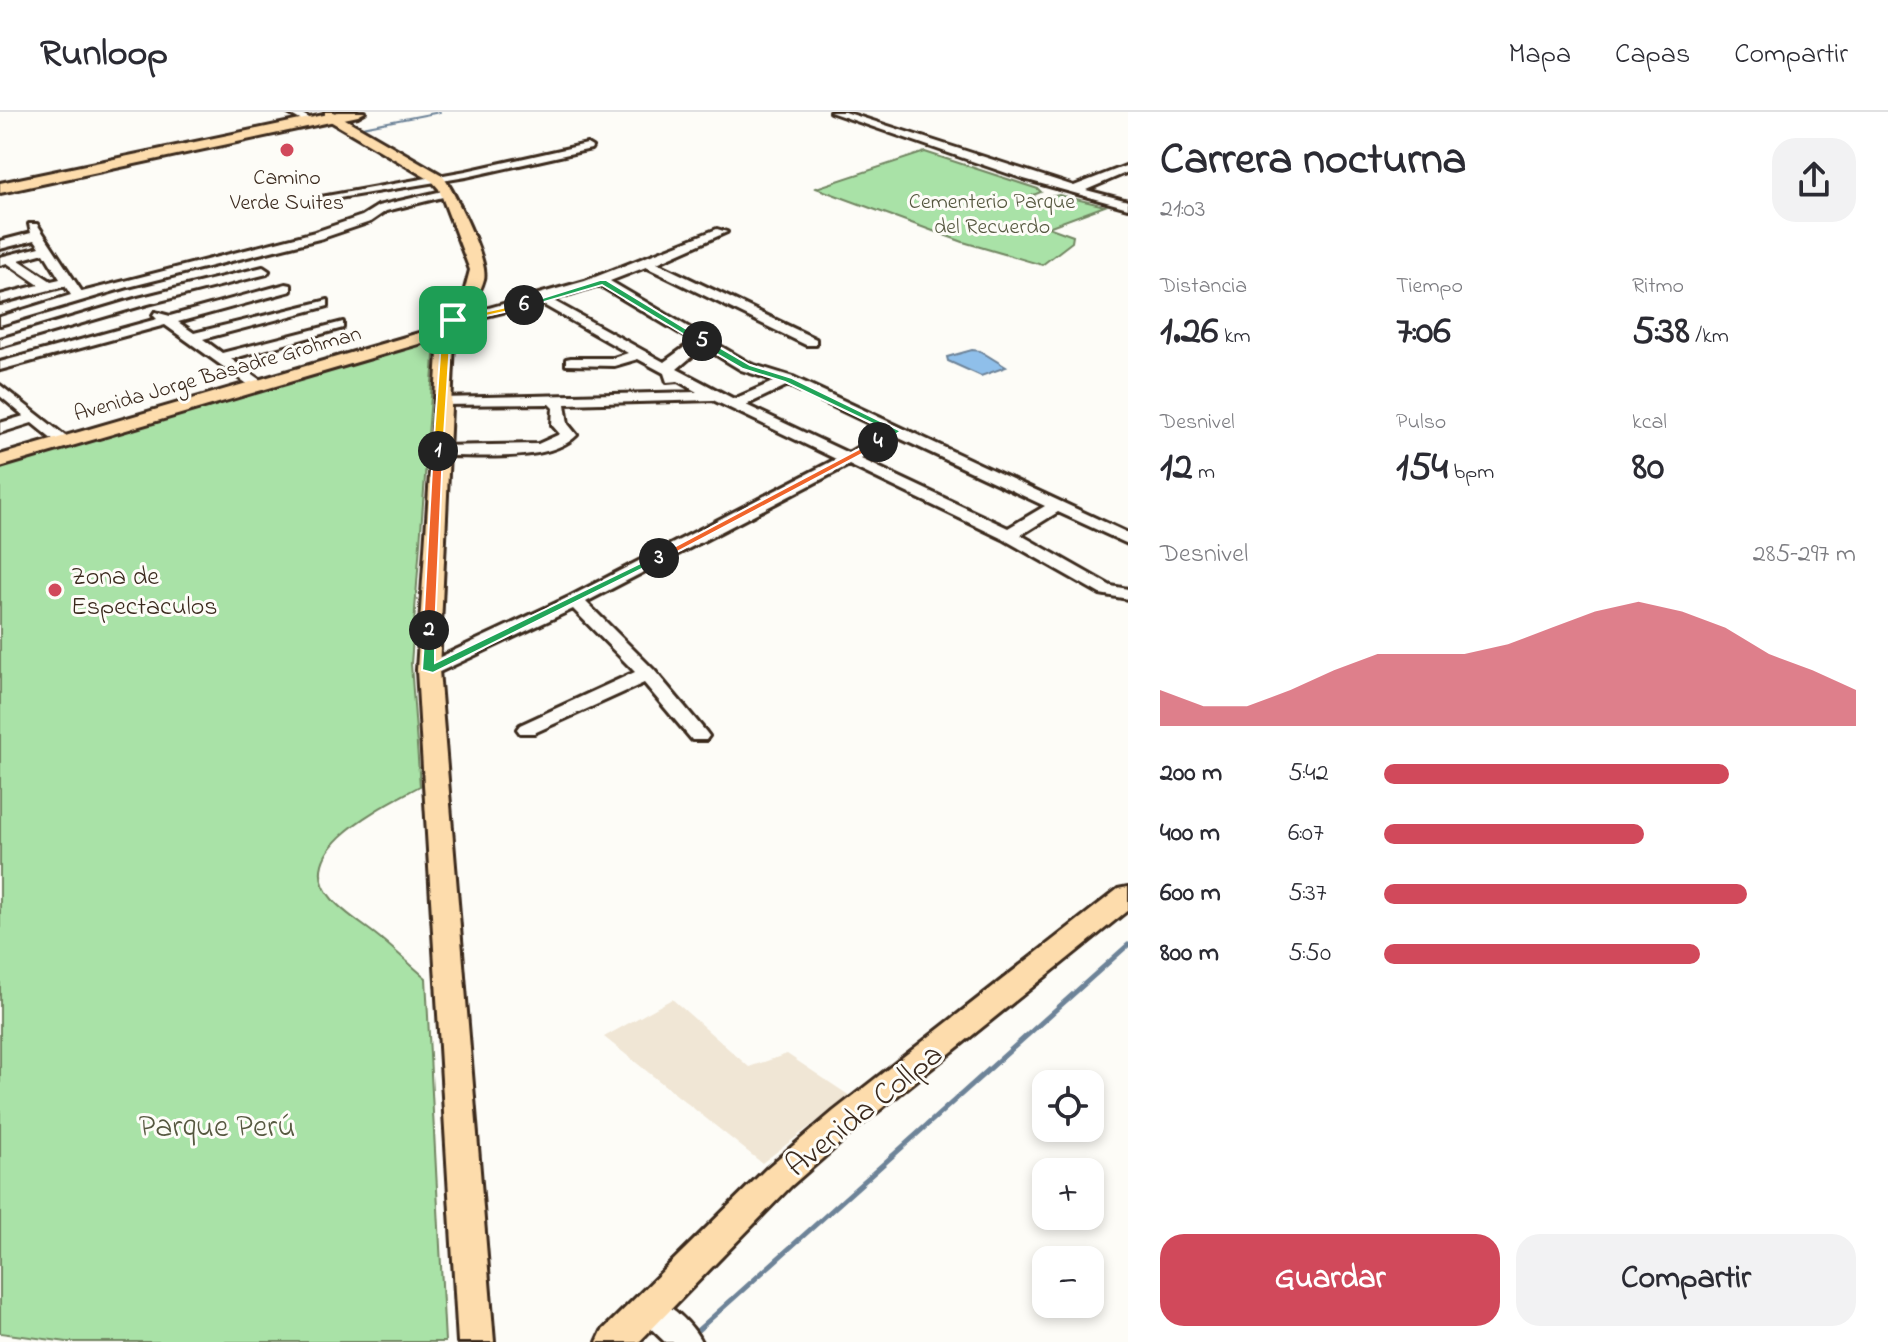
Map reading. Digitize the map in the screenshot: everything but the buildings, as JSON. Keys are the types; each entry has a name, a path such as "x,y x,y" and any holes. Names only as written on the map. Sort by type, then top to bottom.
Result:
{"highway":[{"path":"0,186 312,118 358,112"}],"main road":[{"path":"312,118 442,185 478,270 477,278 450,325 441,402 428,670 476,1342"},
{"name":"Avenida Jorge Basadre Grohman","path":"0,461 450,325"},
{"name":"Avenida Collpa","path":"615,1342 779,1177 845,1120 1128,896"}],"street":[{"path":"835,112 1128,205"},
{"path":"0,321 123,284 349,225 466,174 587,147"},
{"path":"1075,190 1128,168"},
{"path":"327,197 442,185"},
{"path":"0,245 36,231 80,299"},
{"path":"450,325 603,282 721,232"},
{"path":"4,260 47,249"},
{"path":"0,366 290,291 242,255"},
{"path":"4,260 49,286"},
{"path":"649,264 811,342"},
{"path":"0,343 143,301 263,271"},
{"path":"3,295 67,281"},
{"path":"603,282 761,373 788,380 1128,539"},
{"path":"123,284 167,321 258,385"},
{"path":"543,300 715,396 1009,535 1106,590 1128,594"},
{"path":"191,338 316,305 338,325 219,358"},
{"path":"673,397 669,365 703,341"},
{"path":"571,362 614,362 642,353"},
{"path":"736,404 788,380"},
{"path":"1,390 64,442"},
{"path":"441,402 715,396"},
{"path":"438,451 538,449 553,445 569,435 560,425 560,407 552,399"},
{"path":"0,428 35,418"},
{"path":"428,670 575,601 851,458 896,431"},
{"path":"1009,535 1058,505"},
{"path":"575,601 647,674 699,736"},
{"path":"527,729 647,674"},
{"path":"650,1309 686,1342"}],"shaded area":[{"path":"672,999 749,1067 787,1054 850,1096 762,1163 604,1037"}],"green space":[{"name":"Cementerio Parque del Recuerdo","path":"925,152 1038,189 1041,192 1031,196 1040,199 1059,195 1105,206 1048,227 1073,236 1072,242 1042,265 963,242 816,188"},
{"name":"Parque Perú","path":"432,341 435,343 411,664 420,786 347,831 332,846 322,863 322,881 337,904 426,978 445,1342 67,1342 0,1333 0,467"}],"water":[{"path":"972,350 980,351 1006,367 981,376 948,361 947,357"}],"waterway":[{"path":"357,128 440,112"},
{"path":"698,1330 1128,945"}],"place":[{"name":"Camino Verde Suites","path":"287,150"},
{"name":"Zona de Espectaculos","path":"55,590"}],"route":[{"path":"603,282 746,367 788,380 896,431 851,458 575,601 428,670 442,389 447,330 453,320 491,314 603,282"}]}
